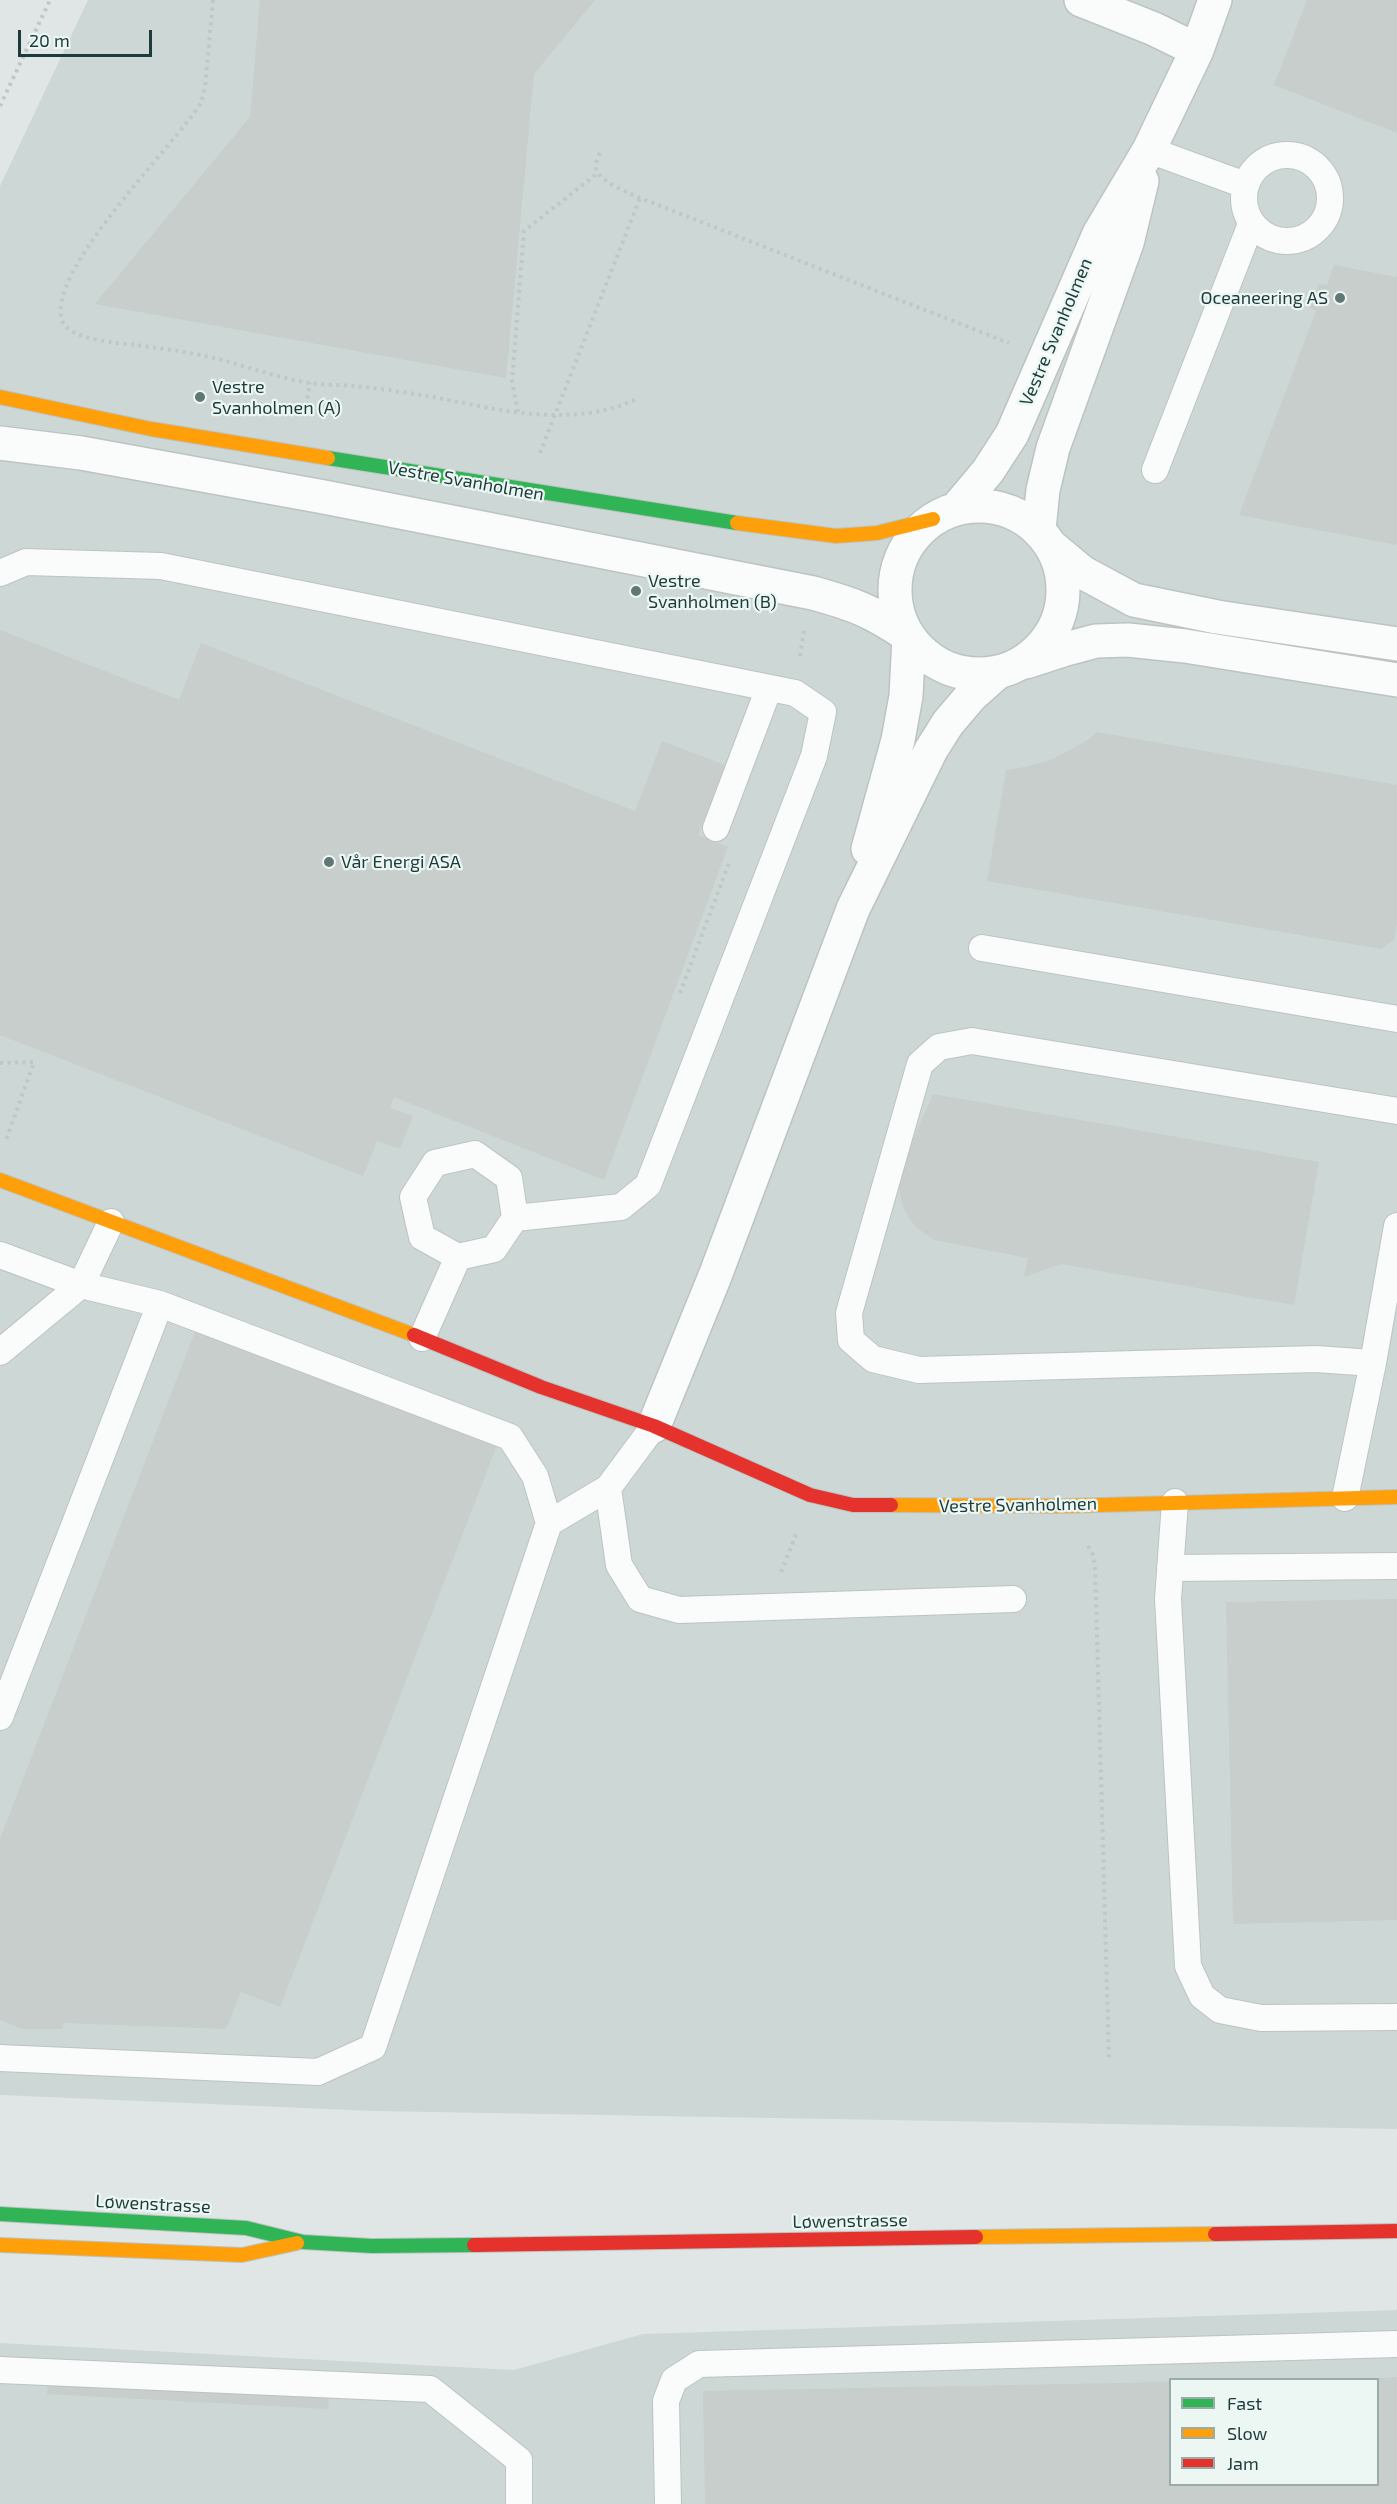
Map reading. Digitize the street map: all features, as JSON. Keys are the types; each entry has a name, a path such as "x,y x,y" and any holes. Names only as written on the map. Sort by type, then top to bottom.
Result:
{"street":[{"path":"1081,0 1154,29 1197,50"},
{"name":"Vestre Svanholmen","path":"0,397 186,435 536,494 821,536 867,536 889,532 945,514 988,471 1012,434 1099,234 1149,150 1197,50 1215,0"},
{"name":"Vestre Svanholmen","path":"1046,538 1043,490 1053,448 1127,243 1149,150"},
{"path":"0,443 81,453 301,493 813,593 851,603 876,614 908,636 924,655 946,669 971,675 1010,669 1096,641 1128,640 1185,646 1397,680"},
{"path":"853,909 874,822 898,741 906,696 908,636 897,611 895,585 900,559 913,537 945,514 986,506 1015,513 1082,572 1134,600 1218,617 1397,644"},
{"path":"654,1426 715,1276 853,909 931,750 948,723 971,696 1043,647 1057,624 1064,598 1062,571 1046,538"},
{"name":"Vestre Svanholmen","path":"0,1180 422,1338 541,1387 654,1426 810,1494 853,1504 1064,1506 1397,1497"},
{"name":"Løwenstrasse","path":"0,2214 246,2228 303,2242 372,2247 1397,2231"},
{"name":"Løwenstrasse","path":"0,2245 242,2255 303,2242"}],"lane":[{"path":"1149,150 1245,185"},
{"path":"1284,154 1309,160 1327,178 1331,205 1320,228 1298,241 1272,240 1251,224 1244,206 1245,185 1260,164 1284,154"},
{"path":"1155,470 1251,224"},
{"path":"0,573 26,562 160,566 795,693 823,712 814,756 648,1185 621,1207 515,1218"},
{"path":"716,828 769,688"},
{"path":"982,948 1397,1018"},
{"path":"1373,1363 1316,1359 919,1370 873,1359 851,1340 849,1313 920,1064 939,1047 972,1041 1397,1111"},
{"path":"475,1154 509,1178 515,1218 494,1249 458,1257 422,1237 413,1197 435,1162 475,1154"},
{"path":"0,1352 81,1286 111,1222"},
{"path":"1345,1498 1373,1363 1397,1226"},
{"path":"0,1255 81,1286 160,1304 510,1437 536,1476 549,1522 373,2047 318,2072 0,2058"},
{"path":"422,1338 458,1257"},
{"path":"0,1717 160,1304"},
{"path":"549,1522 608,1488 654,1426"},
{"path":"608,1488 619,1565 639,1599 680,1610 1013,1599"},
{"path":"1176,1502 1168,1599 1188,1966 1202,1996 1220,2010 1261,2018 1397,2017"},
{"path":"1170,1568 1397,1566"},
{"path":"668,2504 666,2401 674,2380 699,2364 1397,2344"},
{"path":"0,2370 430,2389 519,2460 519,2504"}],"path":[{"path":"0,106 50,0"},
{"path":"213,0 205,88 201,103 126,196 74,267 64,288 61,305 62,321 71,331 92,339 178,351 310,383 356,386 518,412 556,415 617,408 636,399"},
{"path":"600,153 595,167 598,173 607,182 640,198 1014,345"},
{"path":"518,412 512,382 524,231 598,173"},
{"path":"539,455 640,198"},
{"path":"306,406 310,383"},
{"path":"799,663 805,628"},
{"path":"677,1000 731,857"},
{"path":"0,1063 34,1062 3,1149"},
{"path":"779,1605 781,1568 800,1523"},
{"path":"1084,1543 1092,1552 1095,1565 1109,2060"}],"shaded area":[{"path":"88,0 1397,0 1397,2129 373,2111 0,2095 0,186"},
{"path":"1397,2310 1397,2504 0,2504 0,2343 514,2370 643,2334"}],"building":[{"path":"260,0 595,0 534,74 506,378 95,304 250,117"},
{"path":"1307,0 1397,0 1397,133 1274,85"},
{"path":"1334,265 1397,277 1397,545 1239,515 1316,311 1310,308 1319,284 1327,285"},
{"path":"0,630 179,700 201,643 635,811 662,741 725,765 698,835 728,847 604,1180 394,1097 390,1108 413,1116 400,1149 377,1141 363,1176 0,1035"},
{"path":"1097,732 1397,785 1397,924 1394,940 1381,949 987,881 1006,770 1053,759 1088,740"},
{"path":"933,1094 1319,1162 1294,1305 1061,1264 1024,1277 1028,1258 934,1240 910,1220 902,1205 899,1188 899,1172"},
{"path":"196,1329 497,1445 280,2007 241,1992 226,2029 64,2023 62,2029 22,2029 0,2020 0,1839"},
{"path":"1397,1599 1397,1920 1233,1924 1226,1602"},
{"path":"1397,2377 1397,2504 705,2504 703,2391 1169,2382 1169,2486 1379,2486 1378,2378"},
{"path":"48,2380 329,2396 328,2409 47,2394"}],"traffic: fast":[{"path":"328,458 737,523"},
{"path":"0,2214 246,2228 303,2242 372,2246 474,2245"}],"traffic: slow":[{"path":"0,397 151,429 328,458"},
{"path":"737,523 836,536 877,533 933,519"},
{"path":"0,1180 414,1335"},
{"path":"891,1505 1063,1506 1397,1497"},
{"path":"976,2237 1215,2234"},
{"path":"0,2245 242,2255 297,2243"}],"traffic: jam":[{"path":"414,1335 541,1387 654,1426 810,1495 853,1505 891,1505"},
{"path":"1215,2234 1397,2231"},
{"path":"474,2245 976,2237"}],"place":[{"name":"Oceaneering AS","path":"1340,298"},
{"name":"Vestre Svanholmen (A)","path":"200,397"},
{"name":"Vestre Svanholmen (B)","path":"636,591"},
{"name":"Vår Energi ASA","path":"329,862"}]}
